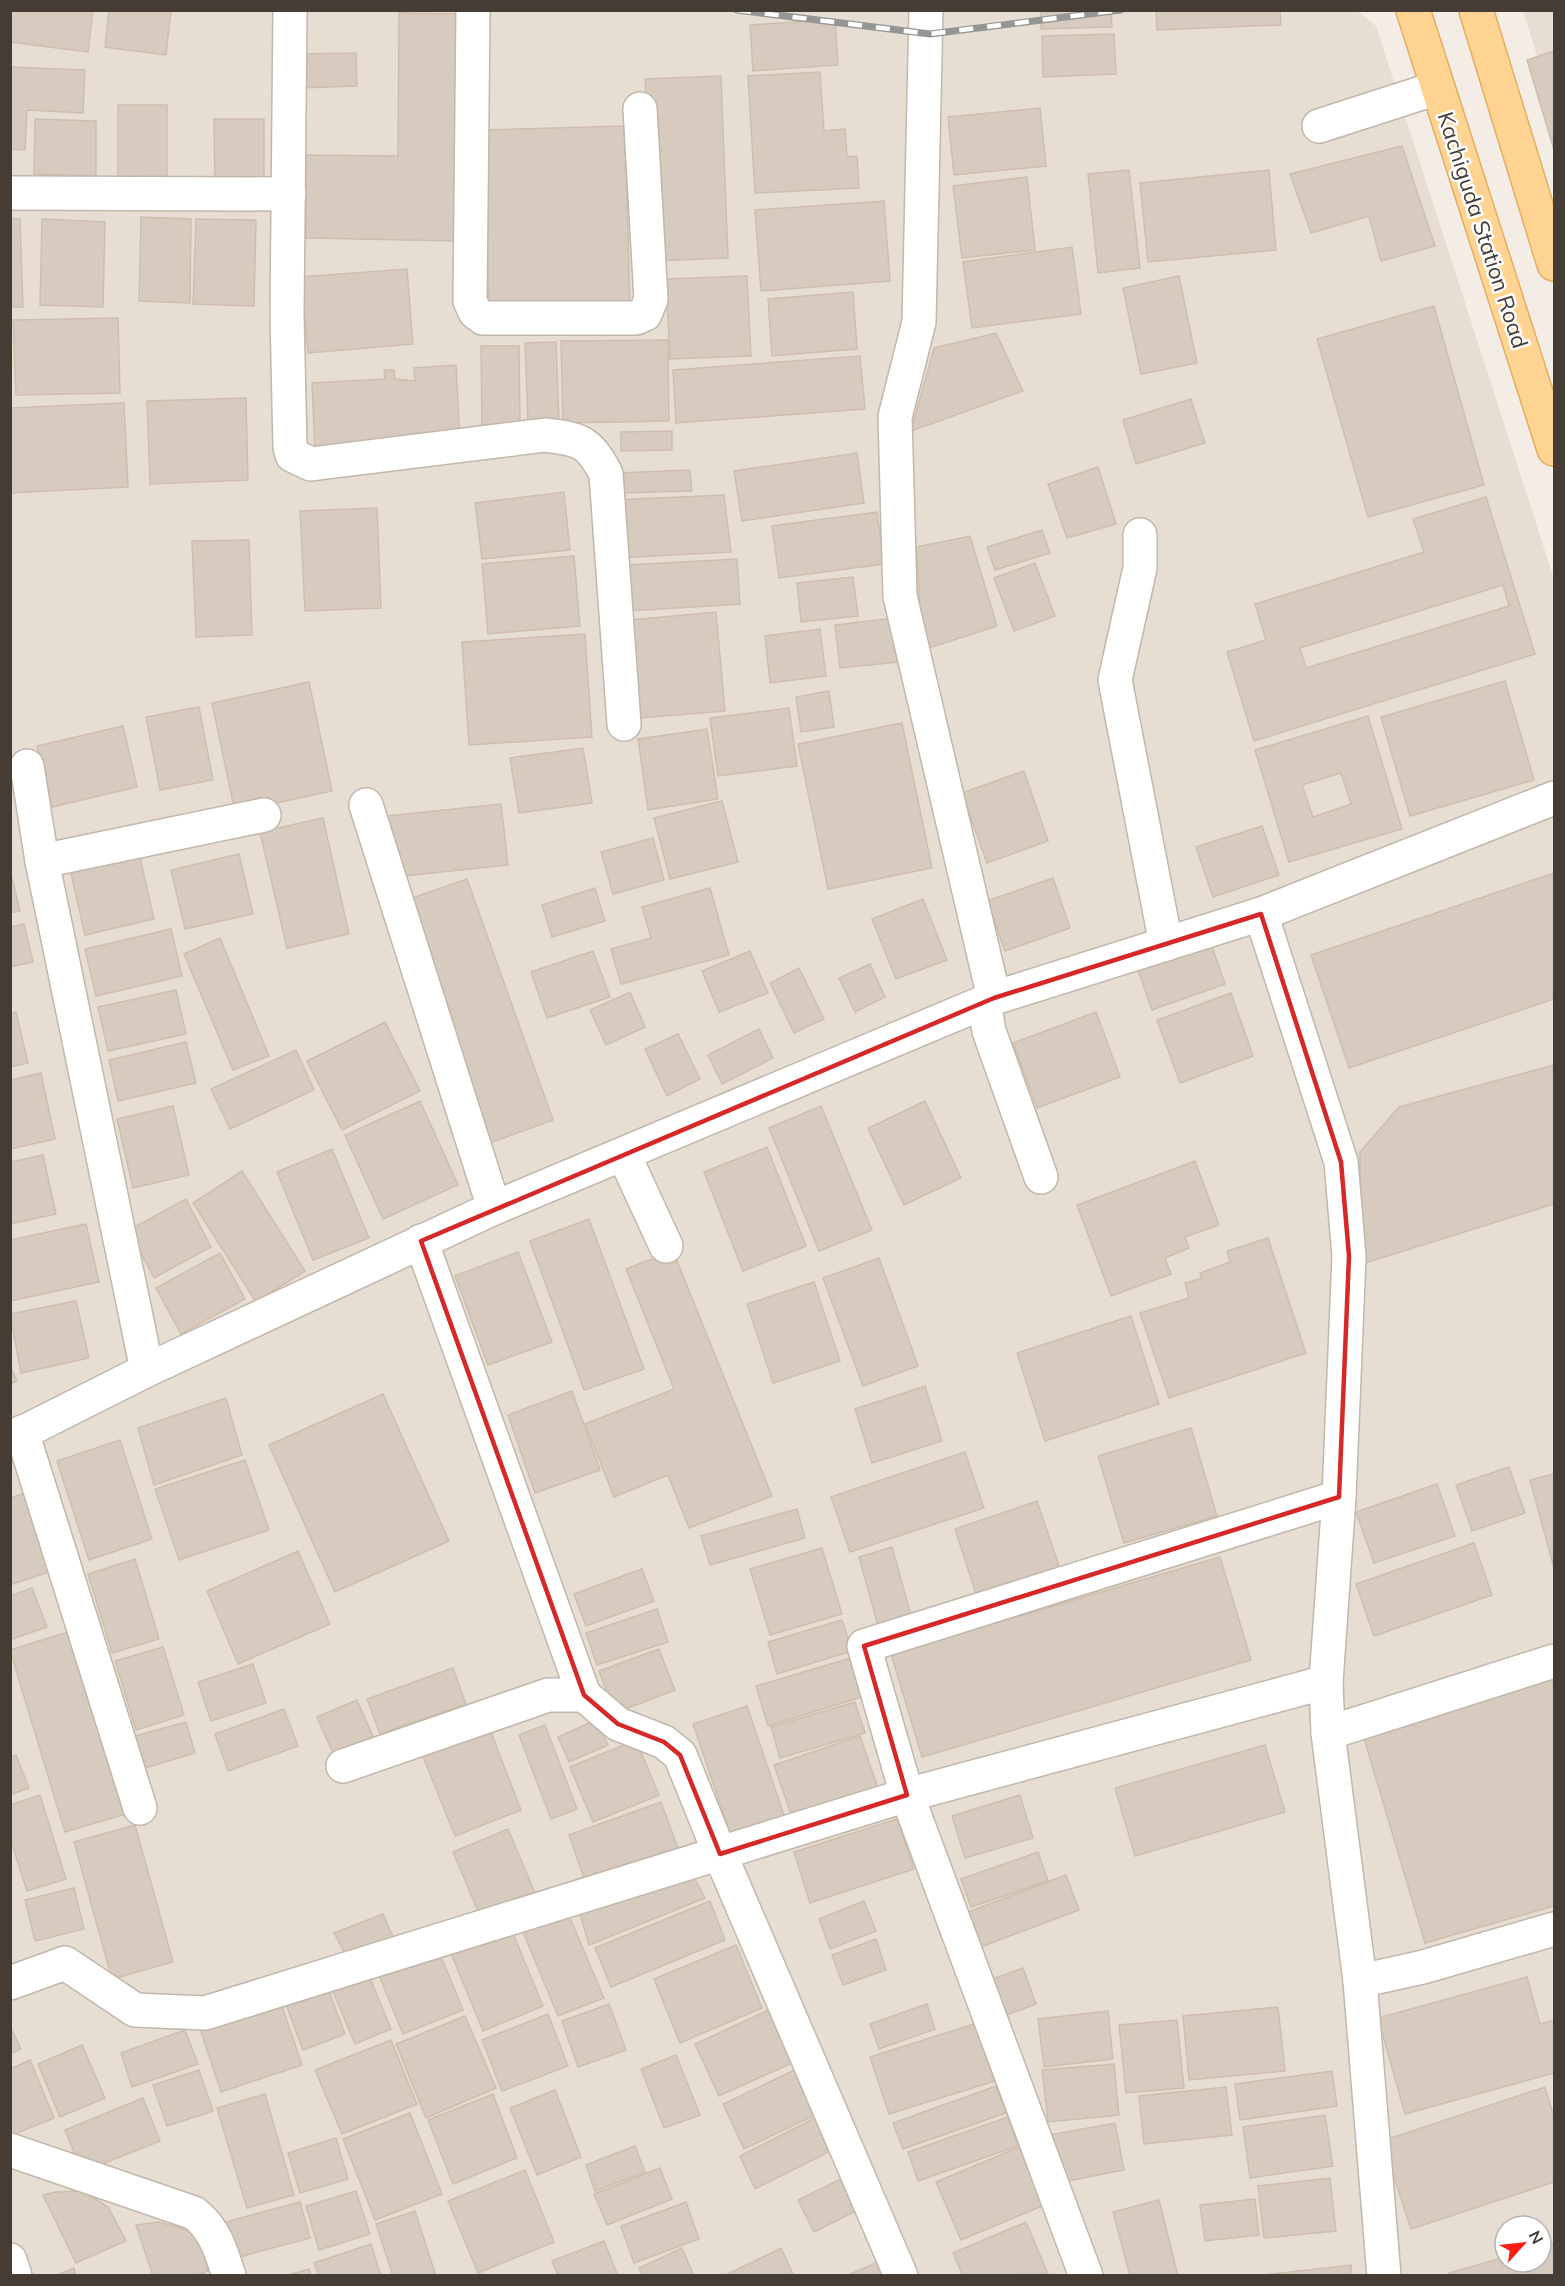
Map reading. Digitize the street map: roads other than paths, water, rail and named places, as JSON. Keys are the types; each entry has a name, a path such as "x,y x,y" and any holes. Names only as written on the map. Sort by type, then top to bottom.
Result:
{"main road":[{"name":"Kachiguda Station Road","path":"1413,10 1554,449"},
{"path":"1476,10 1554,264"}],"street":[{"path":"290,10 287,315 292,455 311,464 545,435 576,438 597,456 606,474 624,723"},
{"path":"473,10 470,301 475,312 483,318 636,318 645,314 651,299 640,109"},
{"path":"926,10 919,322 895,417 900,596 989,1001 989,1031 1041,1177"},
{"path":"1319,126 1437,88"},
{"path":"10,194 289,194"},
{"path":"1140,535 1140,568 1115,680 1166,945"},
{"path":"27,766 42,861 147,1370"},
{"path":"140,1808 16,1436 147,1370 494,1208 989,1001 1261,914 1554,798"},
{"path":"366,805 494,1208"},
{"path":"42,861 264,815"},
{"path":"1261,914 1341,1162 1349,1256 1339,1497 1326,1682 1328,1733 1360,1981 1384,2276"},
{"path":"624,1155 666,1246"},
{"path":"422,1241 584,1695 618,1724 664,1742 680,1755 720,1854 901,2276"},
{"path":"1086,2276 908,1795 864,1646 1339,1497"},
{"path":"1328,1733 1554,1661"},
{"path":"10,1983 65,1963 135,2010 204,2013 908,1795 1326,1682"},
{"path":"343,1766 548,1695 584,1695"},
{"path":"1360,1981 1423,1966 1554,1929"},
{"path":"10,2150 194,2213 206,2222 216,2237 229,2276"},
{"path":"10,2260 15,2276"}],"railway":[{"path":"737,10 930,34 1121,10"}]}
